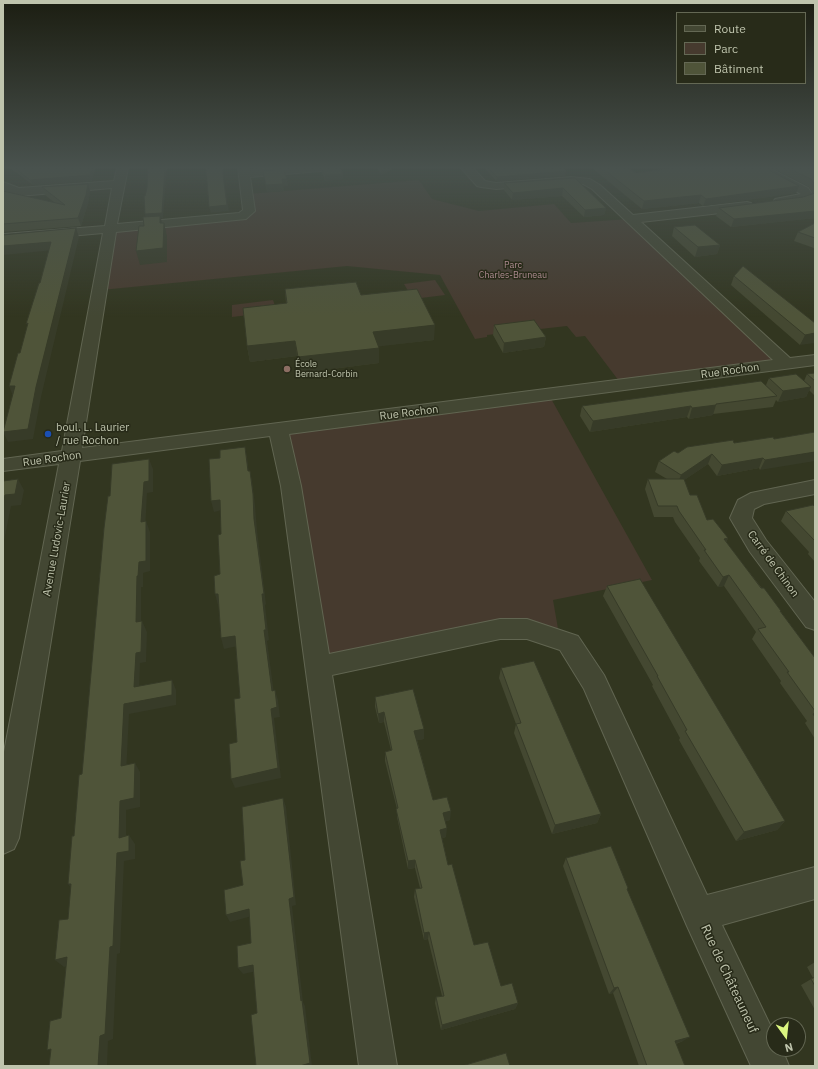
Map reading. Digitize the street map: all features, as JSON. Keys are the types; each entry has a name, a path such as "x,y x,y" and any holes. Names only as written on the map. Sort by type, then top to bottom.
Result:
{"street":[{"name":"Avenue Ludovic-Laurier","path":"3,838 72,456 112,218"},
{"path":"3,238 223,218"},
{"path":"630,219 640,218"},
{"path":"630,219 785,363"},
{"name":"Rue Rochon","path":"3,465 815,360"},
{"path":"278,429 291,486 378,1066"},
{"name":"Carré de Chinon","path":"815,487 758,498 745,505 741,518 758,546 815,620"},
{"name":"Rue de Châteauneuf","path":"317,667 500,629 527,629 569,643 594,683 770,1066"},
{"path":"699,914 815,883"}],"green space":[{"name":"Parc Charles-Bruneau","path":"223,218 566,218 571,223 630,219 785,363 622,385 585,336 576,337 567,326 487,335 487,337 475,339 440,275 347,266 101,290 110,229"},
{"path":"435,280 445,295 413,299 404,284"},
{"path":"273,300 276,309 274,312 232,317 232,305"},
{"path":"549,395 652,580 553,600 560,640 529,630 322,665 281,429"}],"building":[{"path":"3,218 78,218 78,218 3,224"},
{"path":"143,218 160,218 160,223 164,223 163,248 136,251 139,226 144,226"},
{"path":"815,223 815,238 798,232"},
{"path":"695,225 720,245 698,247 674,227"},
{"path":"76,228 36,387 28,429 3,432 15,386 9,386 18,353 20,353 28,323 26,324 40,283 51,242 3,246 3,235"},
{"path":"743,266 815,323 815,333 805,335 734,276"},
{"path":"356,282 361,295 417,289 435,325 373,332 379,348 298,357 295,341 247,346 243,308 287,303 285,289"},
{"path":"534,320 546,337 504,343 494,325"},
{"path":"815,373 815,381 807,374"},
{"path":"796,374 811,387 783,391 769,378"},
{"path":"761,381 777,396 692,408 691,406 593,421 582,406"},
{"path":"815,432 815,452 765,460 763,458 722,465 712,454 681,475 659,461 674,451 678,453 687,447 733,440 734,443 773,437 774,439"},
{"path":"245,447 253,494 254,519 264,594 262,594 266,630 264,630 272,691 275,690 277,707 271,709 278,768 231,779 229,744 237,742 234,699 240,698 235,636 221,638 218,594 215,594 214,576 220,574 218,535 221,534 220,500 211,501 209,459 220,458 220,450"},
{"path":"149,459 149,481 144,482 141,522 146,521 146,561 139,562 137,576 136,622 142,621 141,652 136,653 134,687 172,680 172,695 124,704 121,766 135,763 134,798 120,801 119,838 129,835 129,851 117,853 113,946 110,947 105,1034 100,1036 98,1066 49,1066 51,1049 47,1050 50,1021 61,1018 67,957 55,960 59,920 68,919 71,884 68,884 72,836 74,836 79,775 82,774 104,528 108,496 110,496 112,464"},
{"path":"18,479 15,494 5,495 3,504 3,481"},
{"path":"648,479 684,479 690,495 697,495 707,520 713,519 728,538 724,539 761,588 764,588 815,658 815,711 758,629 766,627 729,575 723,577 704,550 706,550 677,506 658,506"},
{"path":"813,505 815,507 815,541 786,511"},
{"path":"640,579 785,821 744,832 685,731 687,730 658,676 607,586"},
{"path":"534,661 601,814 555,825 516,724 521,723 501,668"},
{"path":"413,689 424,729 414,731 433,800 447,797 451,811 443,813 447,828 440,830 448,865 452,864 474,945 488,942 501,986 512,983 518,1003 442,1025 436,997 444,996 429,932 424,933 415,889 422,888 415,860 408,861 385,752 392,750 384,712 378,714 375,697"},
{"path":"283,798 294,897 289,899 310,1063 300,1066 256,1066 251,1015 257,1013 253,965 238,968 237,946 251,943 249,909 226,915 224,890 243,885 240,861 245,860 242,807"},
{"path":"611,846 628,888 627,889 690,1037 675,1041 685,1066 647,1066 618,987 614,988 566,858"},
{"path":"815,977 815,986 811,979"},
{"path":"506,1053 510,1066 462,1066"}],"place":[{"name":"École Bernard-Corbin","path":"287,369"},
{"name":"boul. L. Laurier / rue Rochon","path":"48,434"}]}
